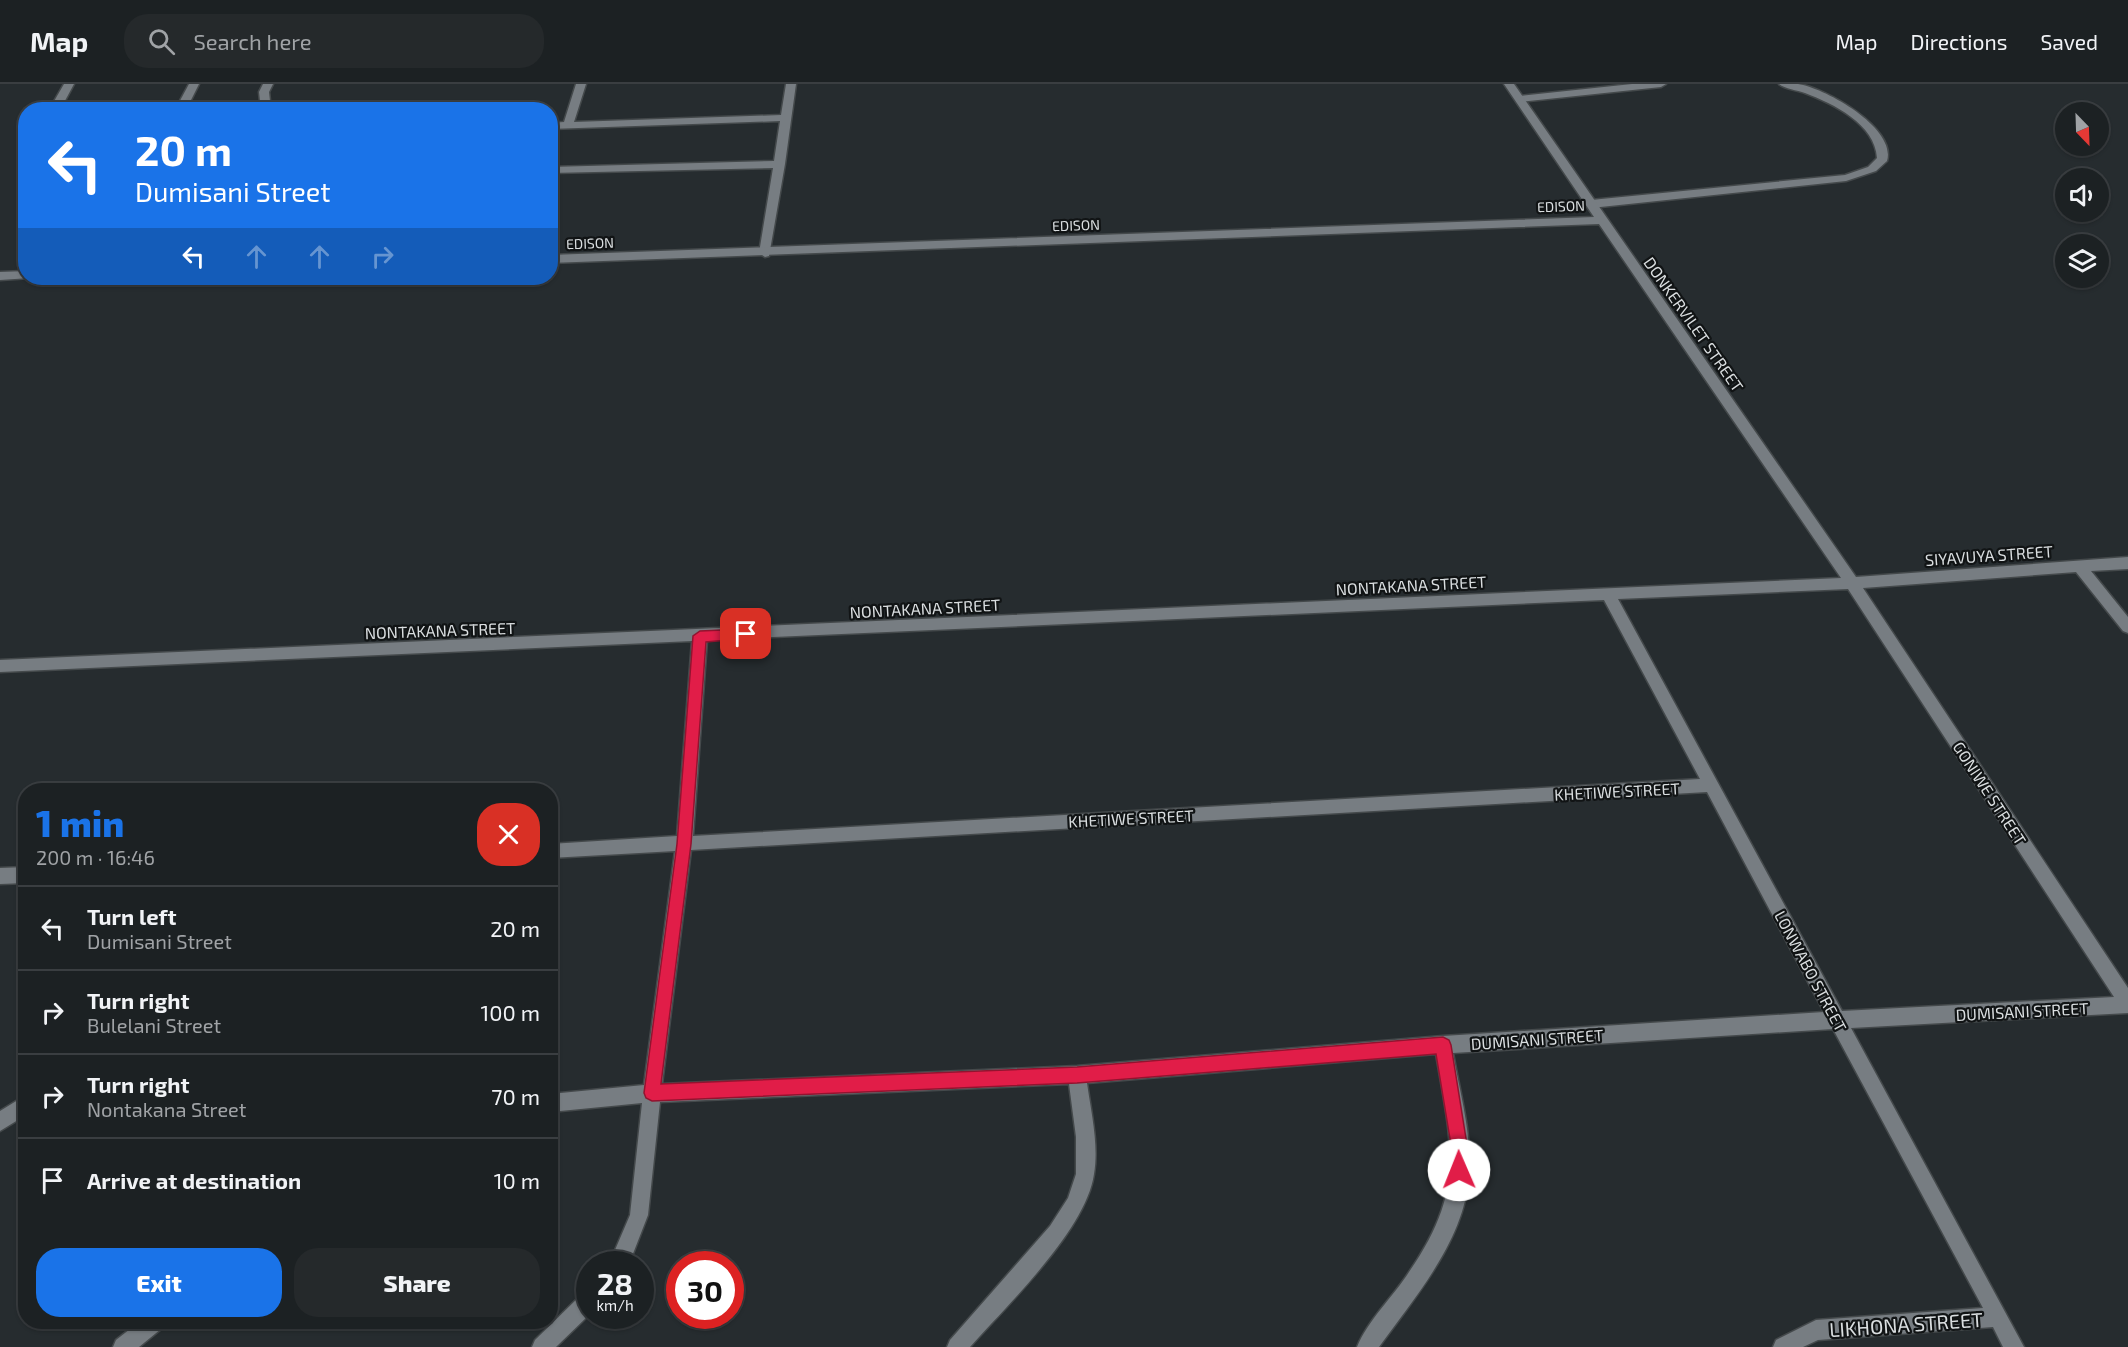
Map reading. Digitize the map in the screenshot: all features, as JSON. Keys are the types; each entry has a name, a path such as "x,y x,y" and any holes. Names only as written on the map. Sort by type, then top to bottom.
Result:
{"street":[{"path":"59,102 69,84"},
{"path":"184,102 194,84"},
{"path":"265,102 264,92 268,84"},
{"path":"568,125 581,84"},
{"path":"765,253 791,84"},
{"name":"DONKERVILET STREET","path":"1509,84 1852,583"},
{"path":"1520,99 1661,84"},
{"path":"1591,204 1846,178 1872,168 1883,159 1882,146 1870,129 1850,113 1821,96 1784,84"},
{"path":"558,126 786,118"},
{"path":"558,170 780,164"},
{"name":"EDISON","path":"558,259 765,253 1602,220"},
{"path":"0,276 18,275"},
{"name":"SIYAVUYA STREET","path":"1852,583 2128,563"},
{"path":"2079,566 2128,627"},
{"name":"NONTAKANA STREET","path":"0,666 1852,583"},
{"name":"GONIWE STREET","path":"1852,583 2128,1004"},
{"name":"LONWABO STREET","path":"1608,594 2014,1347"},
{"path":"627,1251 639,1215 684,844 700,636"},
{"name":"KHETIWE STREET","path":"558,851 1712,785"},
{"path":"0,876 18,875"},
{"name":"DUMISANI STREET","path":"558,1102 652,1093 1077,1075 1443,1045 2128,1004"},
{"path":"1367,1347 1424,1267 1447,1227 1458,1189 1460,1151 1443,1045"},
{"path":"957,1347 1057,1233 1076,1203 1085,1174 1084,1137 1077,1075"},
{"path":"0,1122 18,1110"},
{"path":"542,1347 576,1314"},
{"name":"LIKHONA STREET","path":"1783,1347 1816,1330 1997,1317"},
{"path":"123,1347 145,1329"}],"route":[{"path":"746,634 700,636 684,844 652,1093 1077,1075 1443,1045 1460,1151 1459,1170"}]}
